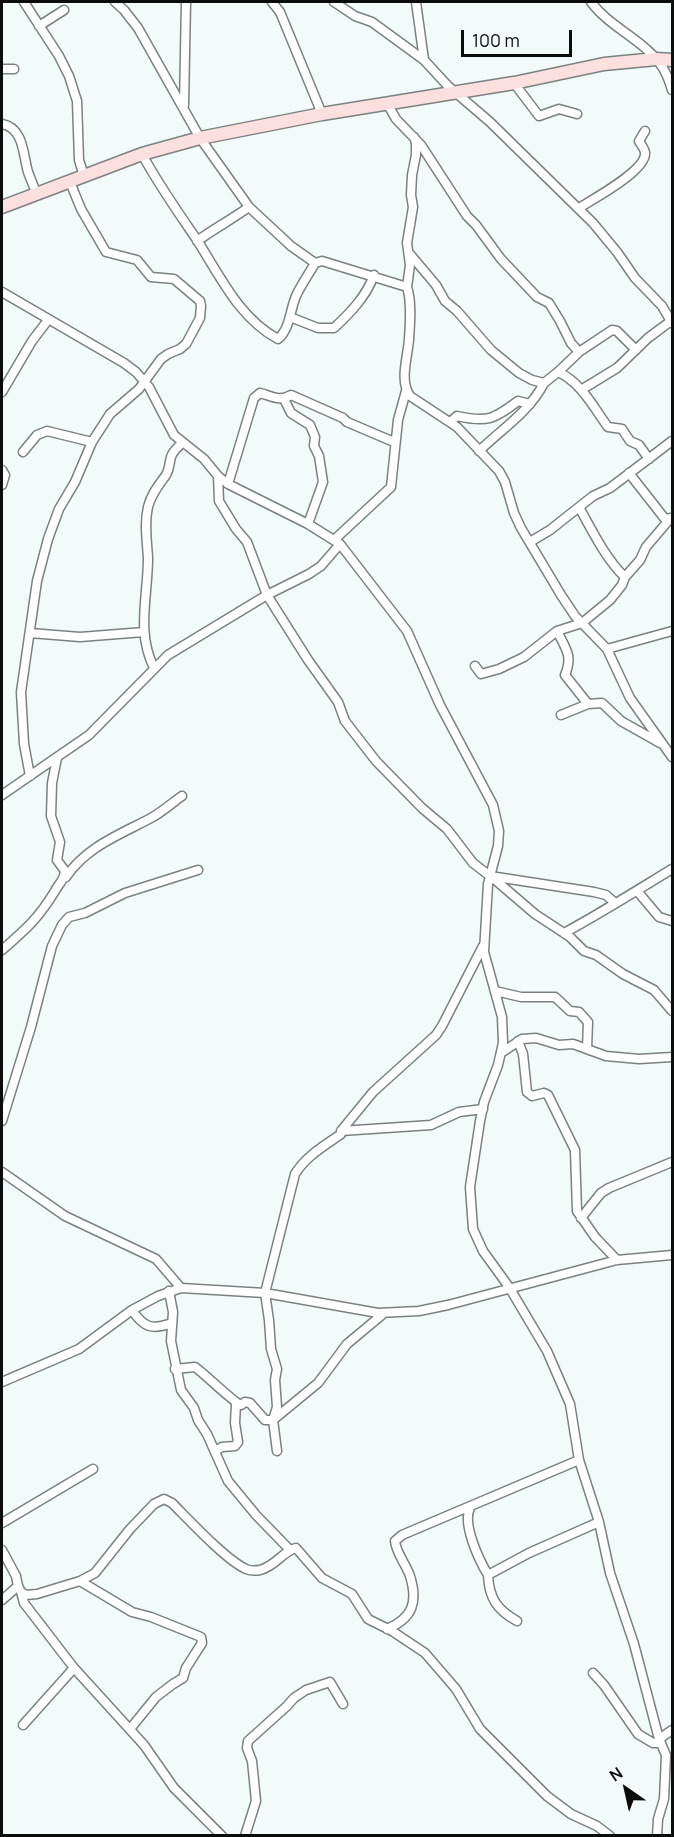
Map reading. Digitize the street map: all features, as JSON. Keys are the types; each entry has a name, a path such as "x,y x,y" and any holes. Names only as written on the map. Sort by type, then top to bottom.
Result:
{"street":[{"path":"12,2 23,2 64,66 77,101 79,160 84,176"},
{"path":"115,2 138,28 200,138 249,207 291,246 315,263"},
{"path":"184,108 186,2"},
{"path":"272,2 280,12 322,114"},
{"path":"334,2 355,16 379,26 424,60 579,208 617,252 635,278 662,306 672,322 617,368 581,390"},
{"path":"416,2 424,60"},
{"path":"591,2 600,13 656,59 664,69 672,90"},
{"path":"39,26 64,10"},
{"path":"2,207 142,154 200,138 322,114 514,83 604,64 656,59 672,60"},
{"path":"2,69 14,69"},
{"path":"514,83 539,116 559,109 577,114"},
{"path":"388,105 396,119 412,134 467,216 501,259 537,297 549,303 561,321 571,343 579,352"},
{"path":"2,124 18,135 37,195"},
{"path":"579,208 633,173 641,164 646,155 639,141 645,131"},
{"path":"2,795 89,735 168,655 267,595 321,566 337,542 391,487 394,442 406,391 405,371 409,333 407,287 410,266 407,243 413,207 411,195 416,143 412,134"},
{"path":"142,154 235,303 269,334 278,339 290,317 296,296 315,263 322,261 374,275 407,287"},
{"path":"30,776 24,744 21,692 37,581 48,539 59,509 75,482 92,442 110,414 139,389 161,359 186,344 200,318 201,306 200,301 174,279 151,277 137,260 106,252 81,209 70,182"},
{"path":"197,241 249,207"},
{"path":"409,253 436,285 445,301 457,311 491,350 519,373 544,383"},
{"path":"290,317 318,328 334,328 353,310 374,275"},
{"path":"2,292 124,363 144,381 174,435 204,459 228,484 308,524 337,542 403,623 451,726 490,799 499,831 497,854 490,876 487,898 486,961 501,1017 503,1043 483,1109 470,1188 473,1229 487,1257 509,1287 547,1351 570,1404 579,1460 599,1522 610,1573 634,1644 660,1741 669,1758 657,1836"},
{"path":"2,392 32,341 48,320"},
{"path":"480,451 519,417 553,374 579,352 612,330 617,331 636,350"},
{"path":"558,372 568,376 581,390 608,427 622,429 630,441 639,445 649,459"},
{"path":"406,391 450,422 498,471 505,482 514,513 567,604 607,649 630,698 672,757"},
{"path":"228,484 254,398 260,393 274,399 284,399 291,395 394,442"},
{"path":"284,399 291,414 310,425 315,437 314,446 319,456 323,482 308,524"},
{"path":"450,422 457,416 473,420 495,418 518,401 530,404"},
{"path":"23,452 37,435 47,431 92,442"},
{"path":"530,542 593,496 610,488 672,441"},
{"path":"154,668 147,654 144,632 148,555 146,517 154,492 170,467 170,458 182,443"},
{"path":"2,470 5,475 2,485"},
{"path":"629,473 665,519 671,518"},
{"path":"218,476 219,501 247,542 267,595 332,693 345,722 370,753 422,808 441,823 473,863 584,951 596,955 623,974 654,990 672,1011"},
{"path":"579,507 598,542 618,571 625,577"},
{"path":"475,666 481,674 499,669 525,657 557,631 582,623 610,600 640,560 646,547 671,518"},
{"path":"557,631 570,657 570,664 565,675 588,704"},
{"path":"607,649 672,631"},
{"path":"30,633 80,637 144,632"},
{"path":"561,715 588,704 602,703 621,721 662,744"},
{"path":"57,758 52,783 51,816 60,842 57,860 65,871 64,880"},
{"path":"2,950 37,919 72,867 94,849 126,829 152,817 182,796"},
{"path":"564,933 638,892 672,869"},
{"path":"2,1121 31,1027 52,946 62,925 69,917 85,913 125,893 198,870"},
{"path":"490,876 594,892 606,895 615,903"},
{"path":"638,892 659,917 672,921"},
{"path":"277,1451 273,1420 277,1407 275,1380 278,1369 271,1349 265,1293 295,1174 301,1164 340,1134 373,1092 442,1026 485,942"},
{"path":"495,991 521,997 555,997 570,1011 579,1012 588,1022 587,1049"},
{"path":"501,1053 518,1041 536,1038 559,1045 573,1044 606,1056 639,1059 672,1057"},
{"path":"518,1041 523,1054 527,1092 532,1096 544,1093 548,1095 575,1150 576,1203 580,1218 617,1260"},
{"path":"341,1131 431,1125 459,1112 483,1109"},
{"path":"580,1218 601,1193 609,1188 672,1162"},
{"path":"2,1172 65,1216 160,1262 181,1288"},
{"path":"2,1382 80,1348 132,1310 169,1291 181,1288 265,1293 383,1314 419,1311 617,1260 672,1255"},
{"path":"169,1291 173,1312 171,1341 181,1390 194,1408 228,1481 256,1515 290,1550"},
{"path":"132,1310 142,1323 157,1328 172,1323"},
{"path":"236,1404 250,1403 265,1420 273,1420 318,1383 347,1344 383,1314"},
{"path":"175,1369 195,1367 228,1394 236,1404 235,1423 238,1442 235,1446 227,1446 215,1451"},
{"path":"387,1629 403,1619 412,1608 414,1599 410,1577 395,1541 402,1535 579,1460"},
{"path":"2,1523 93,1470"},
{"path":"19,1589 30,1595 80,1581 95,1573 130,1529 154,1504 164,1499 172,1503 233,1561 249,1570 271,1566 290,1550 298,1550 322,1578 352,1594 368,1619 425,1653 456,1689 480,1729 528,1779 557,1804 597,1826 610,1836"},
{"path":"470,1508 467,1519 479,1560 488,1575 488,1589 502,1613 517,1621"},
{"path":"488,1575 529,1553 599,1522"},
{"path":"2,1550 16,1576 24,1603 74,1668 130,1729 174,1788 222,1836"},
{"path":"80,1581 132,1612 201,1637 202,1643 186,1668 183,1678 156,1697 130,1729"},
{"path":"2,1600 19,1589"},
{"path":"23,1725 74,1668"},
{"path":"593,1673 638,1734 653,1743 660,1741 672,1730"},
{"path":"245,1836 256,1801 252,1761 247,1748 248,1741 294,1698 317,1685 330,1682 343,1704"}]}
